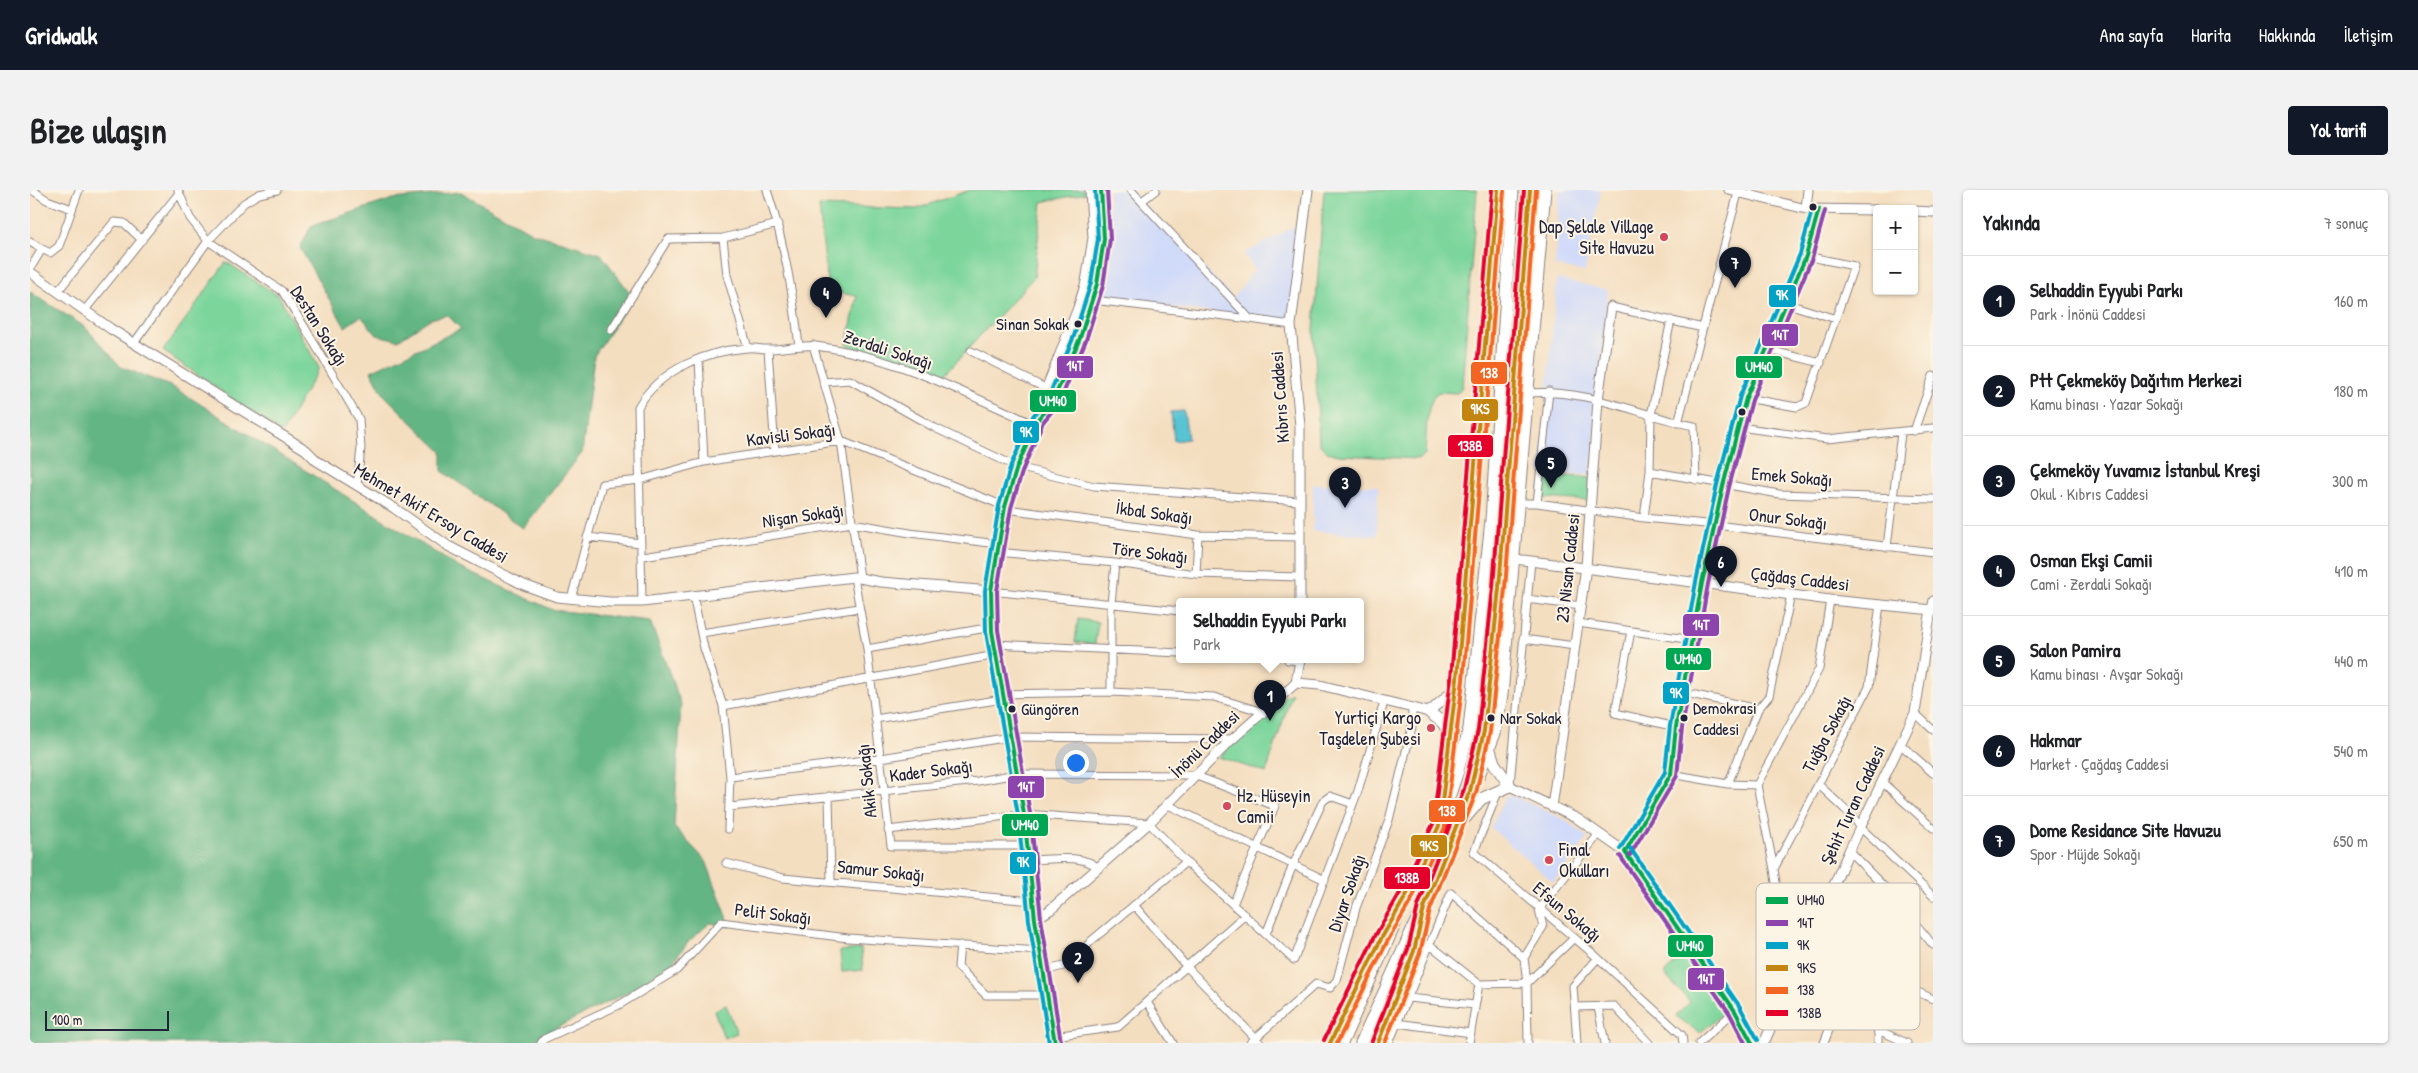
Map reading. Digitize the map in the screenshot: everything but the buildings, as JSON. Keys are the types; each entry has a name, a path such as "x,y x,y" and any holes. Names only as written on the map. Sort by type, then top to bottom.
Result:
{"main road":[{"path":"1055,1041 1035,919 1024,814 995,650 991,591 1005,507 1017,466 1037,422 1047,388 1079,308 1087,282 1094,238 1091,190"},
{"path":"1037,422 1053,401 1080,338 1093,300 1103,246 1104,219 1101,190"},
{"path":"1438,826 1446,782 1449,733 1457,679 1498,190"},
{"path":"1342,1043 1438,826 1457,774 1469,729 1480,643 1491,520 1513,190"},
{"path":"1470,791 1484,731 1499,588 1530,190"},
{"path":"1361,1043 1424,908 1470,791 1490,750 1502,694 1545,190"},
{"path":"1429,712 1443,723 1449,733"},
{"path":"1453,836 1473,806 1481,799 1510,786 1494,763 1484,731"},
{"path":"1330,1043 1381,939 1406,896"},
{"path":"1378,1043 1414,952 1424,908"}],"street":[{"path":"32,190 47,200 72,209"},
{"path":"30,242 50,253 58,246 79,190"},
{"path":"134,343 208,241 244,202 259,194 277,190"},
{"path":"767,190 778,224 792,285 799,346"},
{"path":"1131,190 1250,319"},
{"path":"1142,201 1156,190"},
{"name":"Kıbrıs Caddesi","path":"1300,598 1300,426 1291,325 1308,190"},
{"path":"1729,190 1806,209 1873,210"},
{"path":"1806,209 1808,190"},
{"path":"85,310 179,191"},
{"name":"Destan Sokağı","path":"179,191 190,218 208,241 282,291 304,326 359,419 361,448 357,486"},
{"path":"1678,422 1738,193"},
{"path":"1625,852 1671,774 1676,727 1702,583 1723,486 1746,398 1765,349 1806,256 1819,209"},
{"path":"1918,211 1933,212"},
{"path":"58,291 114,222 124,223 142,240"},
{"path":"611,330 668,239 723,238 778,224"},
{"path":"723,238 727,275 748,348"},
{"path":"30,271 42,250"},
{"path":"1746,398 1797,407 1806,403 1854,266 1806,256"},
{"name":"Mehmet Akif Ersoy Caddesi","path":"30,271 134,343 306,450 317,461 394,508 448,546 524,585 557,597 642,602 857,578 881,582 991,591"},
{"path":"1093,300 1291,325"},
{"path":"1785,303 1836,319"},
{"name":"23 Nisan Caddesi","path":"1552,807 1586,568 1598,400 1611,307 1703,328"},
{"path":"1644,518 1650,471 1651,415 1671,320"},
{"name":"Zerdali Sokağı","path":"642,602 643,556 641,543 638,406 662,377 698,359 748,348 768,349 813,345 846,351 909,370 1037,422"},
{"name":"Akik Sokağı","path":"813,345 841,441 852,523 859,608 868,650 891,846 1027,846"},
{"path":"768,349 775,451"},
{"path":"1765,349 1821,363"},
{"path":"972,352 1047,388"},
{"path":"698,359 704,462"},
{"path":"1914,431 1933,376"},
{"path":"823,382 850,380 935,428 1017,466 1094,486 1299,500"},
{"path":"1528,393 1549,391 1598,400 1694,426 1696,480"},
{"path":"1538,503 1549,391"},
{"path":"1739,427 1826,439 1901,433 1933,428"},
{"path":"1886,546 1894,498 1901,433"},
{"name":"Kavisli Sokağı","path":"587,537 602,484 640,480 704,462 841,441 1005,507"},
{"name":"Emek Sokağı","path":"1650,471 1723,486 1779,494 1933,499"},
{"name":"Onur Sokağı","path":"1519,503 1538,503 1591,509 1644,518 1933,552"},
{"name":"İkbal Sokağı","path":"1005,507 1198,534 1299,537"},
{"name":"Nişan Sokağı","path":"643,556 852,523 997,548"},
{"path":"1196,574 1198,534"},
{"path":"571,599 587,537 641,543"},
{"name":"Töre Sokağı","path":"997,548 1196,574 1300,577"},
{"name":"Çağdaş Caddesi","path":"1515,559 1830,600 1932,610"},
{"path":"1531,561 1510,786 1578,819 1598,835 1625,852 1735,1011 1752,1043"},
{"path":"1111,692 1111,604 1115,563"},
{"path":"991,591 1176,611"},
{"path":"693,595 701,633 723,706 730,777 728,828"},
{"path":"1728,784 1758,709 1769,696 1791,595"},
{"path":"1527,599 1581,606"},
{"path":"1776,883 1757,785 1819,668 1830,600"},
{"name":"Şehit Turan Caddesi","path":"1834,883 1915,713 1933,600"},
{"name":"Tuğba Sokağı","path":"1774,870 1869,687 1880,604"},
{"path":"701,633 859,608"},
{"path":"1578,623 1693,640"},
{"path":"868,650 992,626"},
{"path":"1630,631 1615,713 1676,727"},
{"path":"1523,640 1575,646"},
{"path":"723,706 870,679 995,650 1112,648 1176,653"},
{"path":"1299,663 1296,682 1320,685 1429,712 1449,694 1457,679"},
{"name":"İnönü Caddesi","path":"1035,919 1050,910 1149,823 1194,775 1296,682"},
{"path":"875,719 1003,696 1111,692 1214,697 1263,712"},
{"path":"1682,692 1758,709"},
{"path":"888,830 1024,814 1149,823 1186,862 1294,960 1353,804 1384,702"},
{"name":"Diyar Sokağı","path":"1255,1042 1316,984 1330,988 1337,980 1356,908 1389,820 1412,727 1412,707"},
{"path":"1915,713 1933,730"},
{"path":"730,777 881,758 1010,737 1232,739"},
{"path":"1900,744 1933,773"},
{"name":"Kader Sokağı","path":"730,807 828,796 885,792 978,781 1016,774 1194,775"},
{"path":"1671,774 1728,784 1757,785"},
{"path":"1194,775 1274,806 1233,904"},
{"path":"1882,782 1933,828"},
{"path":"1818,784 1854,818 1860,828 1919,883"},
{"name":"Efsun Sokağı","path":"1498,790 1474,852 1573,939 1598,958 1682,1036 1683,1043"},
{"path":"828,796 831,881"},
{"path":"1266,934 1293,865 1326,798 1330,796 1353,804"},
{"path":"1166,804 1325,880"},
{"path":"1528,1043 1527,983 1524,958 1542,927 1539,909 1598,835"},
{"path":"1849,851 1880,883"},
{"path":"1030,860 1072,859 1093,863 1098,868"},
{"path":"1044,971 1072,964 1091,941 1186,862"},
{"name":"Samur Sokağı","path":"726,864 783,878 1033,901"},
{"path":"1920,884 1933,896"},
{"path":"1389,1043 1452,893 1524,958"},
{"path":"1134,906 1255,1042"},
{"path":"1055,1041 1118,1027 1245,915"},
{"name":"Pelit Sokağı","path":"541,1043 544,1039 619,1005 677,970 721,922 848,938 1040,951"},
{"path":"1920,929 1933,945"},
{"path":"1429,944 1479,984 1527,983 1573,939"},
{"path":"960,946 958,966 986,994 1047,995"},
{"path":"1578,1043 1573,986 1598,958"},
{"path":"1470,1043 1474,1006 1479,984"},
{"path":"1920,993 1933,999"},
{"path":"1408,998 1474,1006"},
{"path":"1147,1002 1173,1043"},
{"path":"1598,1006 1605,1043"},
{"path":"1575,1007 1614,1006 1649,1043"},
{"path":"1699,1043 1735,1011"},
{"path":"1396,1023 1471,1033"},
{"name":"Şehit Turan Caddesi","path":"1764,1043 1769,1030"},
{"path":"1824,1043 1828,1030"},
{"path":"1878,1043 1878,1030 1908,1043"}],"shaded area":[{"path":"1109,190 1131,190 1233,298 1255,269 1244,254 1295,226 1301,229 1288,322 1098,298 1109,242"},
{"path":"1559,190 1601,190 1585,272 1555,266"},
{"path":"1557,279 1608,290 1591,475 1540,472"},
{"path":"1313,484 1378,486 1377,536 1313,531"},
{"name":"Final Okulları","path":"1505,796 1514,796 1567,821 1588,838 1553,882 1491,828"}],"green space":[{"path":"970,190 1085,190 1086,193 1042,202 1034,277 944,375 847,345 857,296 828,291 819,206 916,209"},
{"path":"1324,190 1477,190 1462,387 1457,393 1438,392 1434,398 1428,412 1425,454 1419,459 1339,455 1327,452 1319,444 1314,330"},
{"path":"461,192 533,233 601,254 633,297 594,356 582,453 523,528 442,471 442,452 384,395 371,371 461,329 447,315 430,319 398,340 377,335 361,316 345,327 300,248 311,226 393,199"},
{"path":"226,262 279,296 319,368 282,433 163,351"},
{"path":"30,292 85,327 121,367 173,387 460,568 553,610 650,621 681,704 674,827 706,861 731,927 710,923 690,940 672,963 636,988 542,1035 534,1043 30,1043"},
{"path":"1546,474 1590,478 1589,501 1544,498"},
{"path":"1078,619 1098,622 1095,644 1075,642"},
{"path":"1292,693 1266,773 1219,757 1285,696"},
{"path":"861,949 863,970 842,972 840,951"},
{"path":"1688,951 1726,1010 1700,1033 1676,1016 1690,1002 1664,974"},
{"path":"726,1005 737,1033 724,1038 714,1010"}],"water":[{"path":"1184,411 1188,439 1174,441 1171,412"}],"transit line":[{"name":"9K","path":"1049,1043 1029,920 1018,815 986,632 985,591 999,506 1011,465 1033,416 1048,398 1074,336 1091,283 1098,239 1095,190"},
{"name":"UM40","path":"1055,1043 1035,919 1024,814 992,631 991,591 1005,507 1017,467 1038,419 1053,401 1080,338 1097,284 1104,239 1101,190"},
{"name":"14T","path":"1061,1042 1041,918 1030,813 998,630 997,591 1011,508 1023,469 1043,422 1059,403 1086,340 1103,286 1110,239 1107,190"},
{"name":"138B","path":"1324,1040 1375,936 1400,893 1433,824 1451,678 1492,190"},
{"name":"9KS","path":"1330,1043 1381,939 1406,896 1439,826 1457,679 1498,190"},
{"name":"138B","path":"1372,1041 1408,949 1418,906 1464,789 1478,730 1493,587 1524,190"},
{"name":"9KS","path":"1378,1043 1414,951 1424,908 1470,791 1484,731 1499,588 1530,190"},
{"name":"138","path":"1385,1043 1420,953 1430,910 1476,793 1490,732 1505,588 1536,190"},
{"name":"138","path":"1337,1043 1387,942 1412,899 1445,827 1463,680 1504,191"},
{"name":"9K","path":"1620,849 1665,772 1670,726 1696,582 1717,485 1740,396 1800,254 1813,207"},
{"name":"UM40","path":"1625,852 1671,774 1676,727 1702,583 1723,486 1746,398 1806,256 1819,209"},
{"name":"14T","path":"1630,855 1677,776 1682,728 1708,584 1729,487 1752,400 1812,258 1825,211"},
{"name":"9K","path":"1630,848 1740,1007 1758,1040"},
{"name":"UM40","path":"1625,852 1735,1011 1752,1043"},
{"name":"14T","path":"1620,856 1730,1014 1745,1043"}],"place":[{"name":"Dap Şelale Village Site Havuzu","path":"1664,237"},
{"name":"Dome Residance Site Havuzu","path":"1735,288"},
{"name":"Osman Ekşi Camii","path":"826,318"},
{"name":"Sinan Sokak","path":"1078,324"},
{"name":"Salon Pamira","path":"1551,488"},
{"name":"Çekmeköy Yuvamız İstanbul Kreşi","path":"1345,508"},
{"name":"Hakmar","path":"1721,587"},
{"name":"Güngören","path":"1012,709"},
{"name":"Nar Sokak","path":"1491,718"},
{"name":"Demokrasi Caddesi","path":"1684,718"},
{"name":"Selhaddin Eyyubi Parkı","path":"1270,721"},
{"name":"Yurtiçi Kargo Taşdelen Şubesi","path":"1431,728"},
{"name":"Hz. Hüseyin Camii","path":"1227,806"},
{"name":"Final Okulları","path":"1549,860"},
{"name":"Ptt Çekmeköy Dağıtım Merkezi","path":"1078,983"}]}
